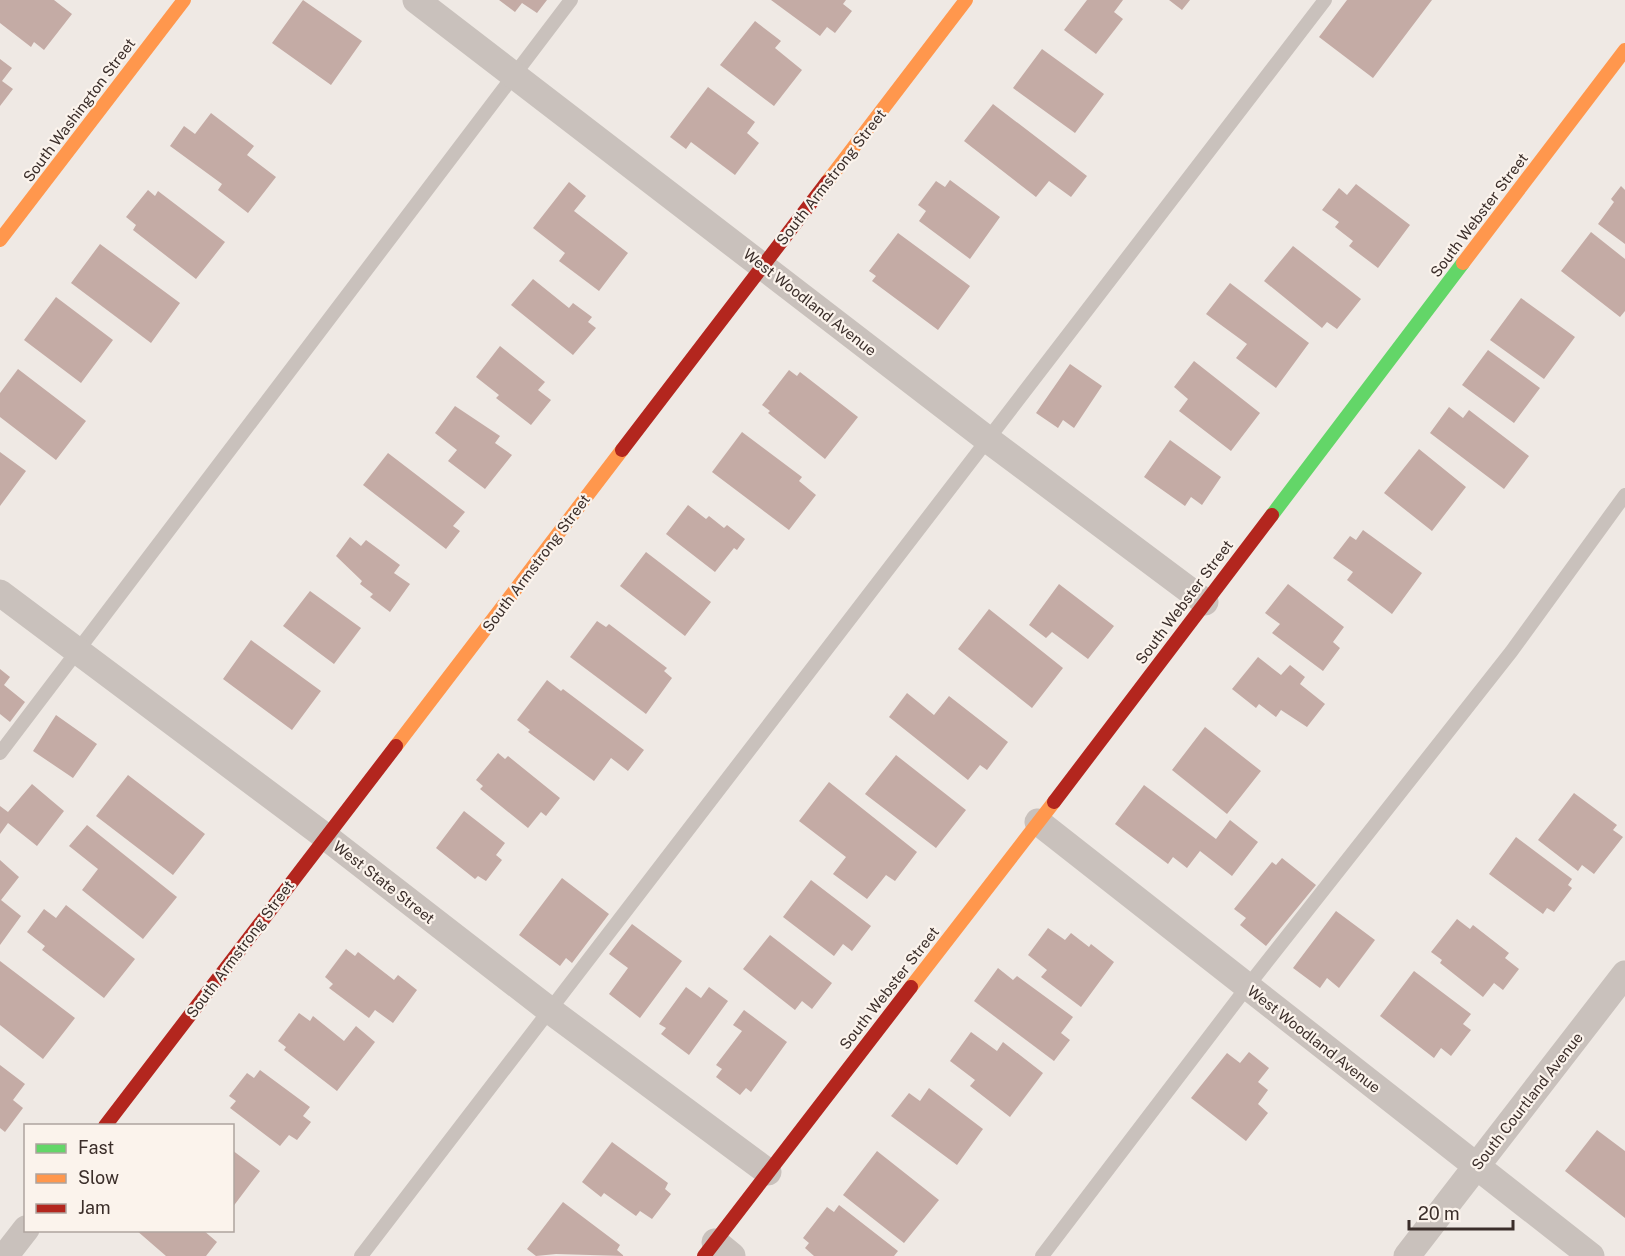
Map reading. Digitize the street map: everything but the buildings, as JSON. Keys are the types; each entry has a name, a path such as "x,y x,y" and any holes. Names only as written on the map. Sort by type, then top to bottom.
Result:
{"street":[{"name":"South Washington Street","path":"0,240 184,0"},
{"name":"West Woodland Avenue","path":"416,0 987,439 1205,602"},
{"name":"South Armstrong Street","path":"106,1124 966,0"},
{"name":"South Webster Street","path":"717,1251 768,1172 1038,822 1625,50"},
{"name":"West State Street","path":"0,593 326,837 548,1009 768,1172"},
{"name":"West Woodland Avenue","path":"1038,822 1591,1256"},
{"name":"South Courtland Avenue","path":"1407,1256 1625,974"},
{"path":"5,1256 24,1232"}],"lane":[{"path":"0,753 571,0"},
{"path":"361,1256 548,1009 1325,0"},
{"path":"1042,1256 1247,987 1511,652 1625,495"}],"traffic: fast":[{"path":"1272,515 1463,263"}],"traffic: slow":[{"path":"0,240 184,0"},
{"path":"827,182 966,0"},
{"path":"1463,263 1625,50"},
{"path":"396,746 622,450"},
{"path":"911,987 1054,802"}],"traffic: jam":[{"path":"622,450 827,182"},
{"path":"1054,802 1272,515"},
{"path":"107,1124 396,746"},
{"path":"704,1256 911,987"}]}
